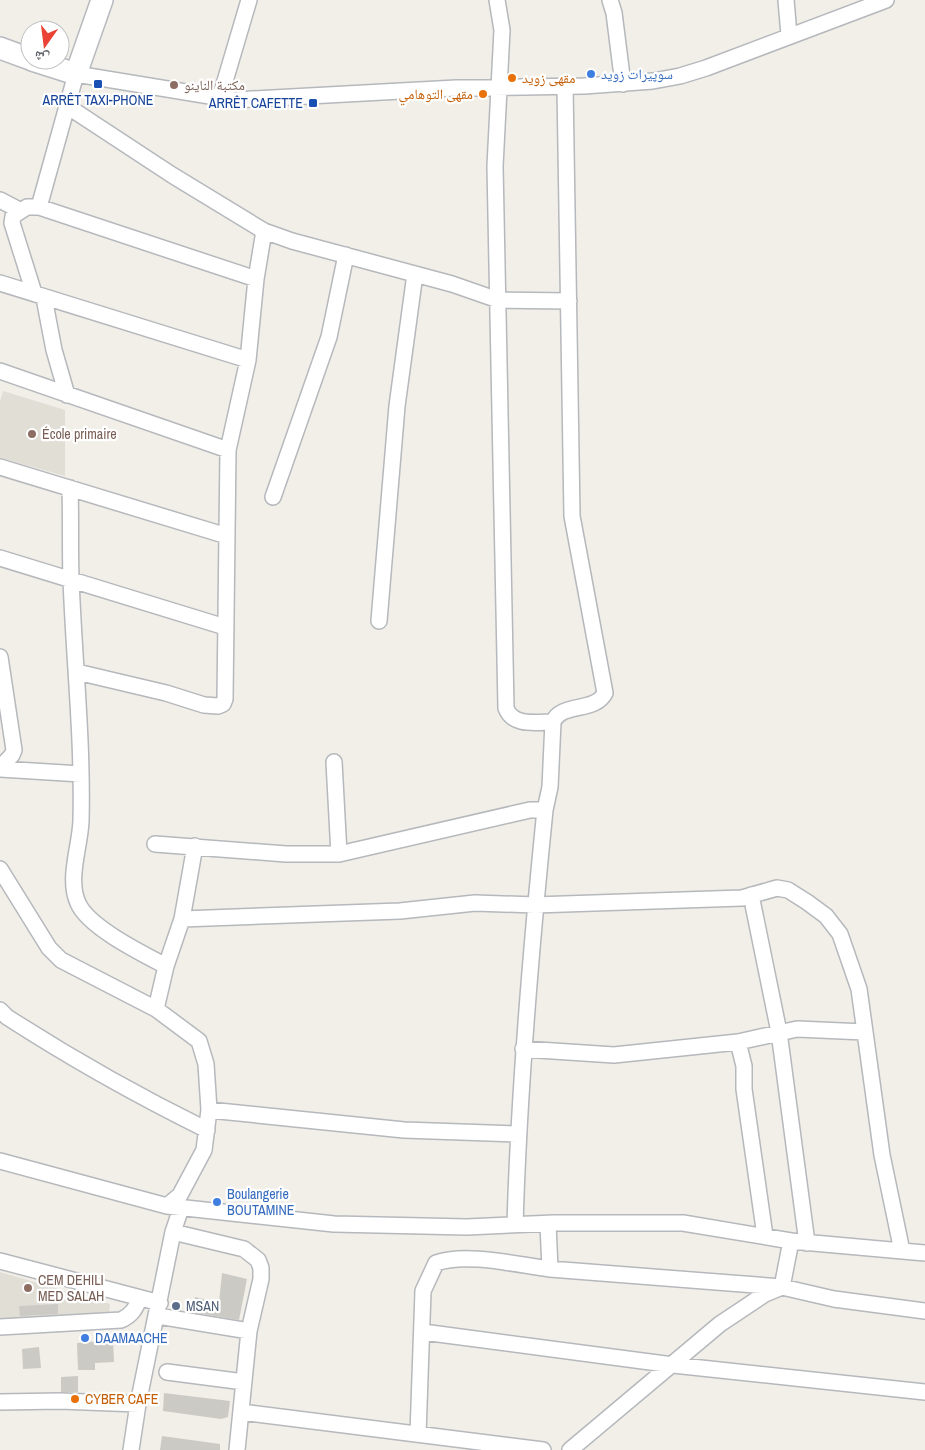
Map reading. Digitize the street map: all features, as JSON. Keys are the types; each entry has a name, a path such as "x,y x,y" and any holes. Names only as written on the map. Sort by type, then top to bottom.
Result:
{"main road":[{"path":"63,70 76,74 102,0"},
{"path":"0,48 20,56"}],"street":[{"path":"220,98 249,0"},
{"path":"497,0 502,30 495,166 506,708 510,717 515,720 553,722"},
{"path":"610,0 614,13 623,84"},
{"path":"786,0 789,35"},
{"path":"39,207 76,74 220,98 268,98 623,84 680,76 886,0"},
{"path":"515,1225 523,1049 535,905 545,810 550,787 553,722 556,715 561,712 589,706 602,699 606,693 572,516 565,86"},
{"path":"68,106 172,175 264,231 292,241 415,274 498,300 568,301"},
{"path":"0,200 19,210"},
{"path":"67,395 39,296 12,223 13,216 19,210 27,206 39,207 256,279"},
{"path":"77,672 204,704 218,706 223,704 225,699 228,450 248,360 256,279 264,231"},
{"path":"273,497 329,336 346,255"},
{"path":"378,621 396,406 415,274"},
{"path":"0,283 248,360"},
{"path":"0,371 228,450"},
{"path":"0,467 227,536"},
{"path":"70,488 71,580 81,774 80,841 73,892 78,906 103,930 166,966"},
{"path":"0,558 225,626"},
{"path":"0,657 14,750 12,756 0,769"},
{"path":"334,762 339,854"},
{"path":"0,769 81,774"},
{"path":"154,844 286,854 339,854 530,810 545,810"},
{"path":"156,1009 166,966 182,919 196,846"},
{"path":"0,869 49,948 61,960 156,1009 200,1041 206,1064 209,1110 204,1150 174,1207 173,1232 159,1310 138,1404 131,1450"},
{"path":"182,919 400,911 475,903 535,905 742,898 777,888 788,890 826,916 840,934 848,953 859,989 882,1155 902,1251"},
{"path":"751,895 779,1032 807,1243"},
{"path":"0,1010 7,1017 61,1052 148,1101 207,1130"},
{"path":"523,1049 614,1055 738,1042 797,1029 865,1032"},
{"path":"738,1042 744,1066 744,1089 765,1236"},
{"path":"209,1110 404,1130 518,1134"},
{"path":"0,1161 174,1207 334,1224 467,1227 683,1223 807,1243 925,1253"},
{"path":"548,1224 550,1269"},
{"path":"173,1232 244,1250 258,1260 261,1279 249,1331 236,1450"},
{"path":"782,1287 791,1241"},
{"path":"418,1434 423,1291 436,1264 448,1259 782,1287 834,1300 925,1311"},
{"path":"0,1261 140,1298 159,1310 249,1331"},
{"path":"570,1450 720,1324 765,1294 782,1287"},
{"path":"0,1327 122,1320 129,1317 134,1311 140,1298"},
{"path":"422,1332 673,1365 925,1392"},
{"path":"167,1372 244,1382"},
{"path":"0,1402 60,1401 138,1404"},
{"path":"241,1412 543,1450"}],"shaded area":[{"name":"École primaire","path":"3,391 65,410 65,476 0,458 0,401"},
{"name":"CEM DEHILI MED SALAH","path":"0,1272 110,1304 109,1318 0,1322"}],"building":[{"path":"222,1273 247,1279 239,1320 191,1312 195,1297 219,1303"},
{"path":"58,1304 58,1314 20,1316 19,1306"},
{"path":"113,1340 114,1362 95,1363 95,1370 78,1370 77,1343"},
{"path":"39,1347 41,1368 23,1369 22,1349"},
{"path":"78,1376 78,1392 61,1392 61,1377"},
{"path":"164,1393 230,1401 228,1417 221,1419 163,1411"},
{"path":"162,1436 220,1444 220,1450 160,1450"}],"place":[{"name":"سوپيرات زويد","path":"591,74"},
{"name":"مقهى زويد","path":"512,78"},
{"name":"ARRÊT TAXI-PHONE","path":"98,84"},
{"name":"مكتبة الناينو","path":"174,85"},
{"name":"مقهى التوهامي","path":"483,94"},
{"name":"ARRÊT CAFETTE","path":"313,103"},
{"name":"École primaire","path":"32,434"},
{"name":"Boulangerie BOUTAMINE","path":"217,1202"},
{"name":"CEM DEHILI MED SALAH","path":"28,1288"},
{"name":"MSAN","path":"176,1306"},
{"name":"DAAMAACHE","path":"85,1338"},
{"name":"CYBER CAFE","path":"75,1399"}]}
